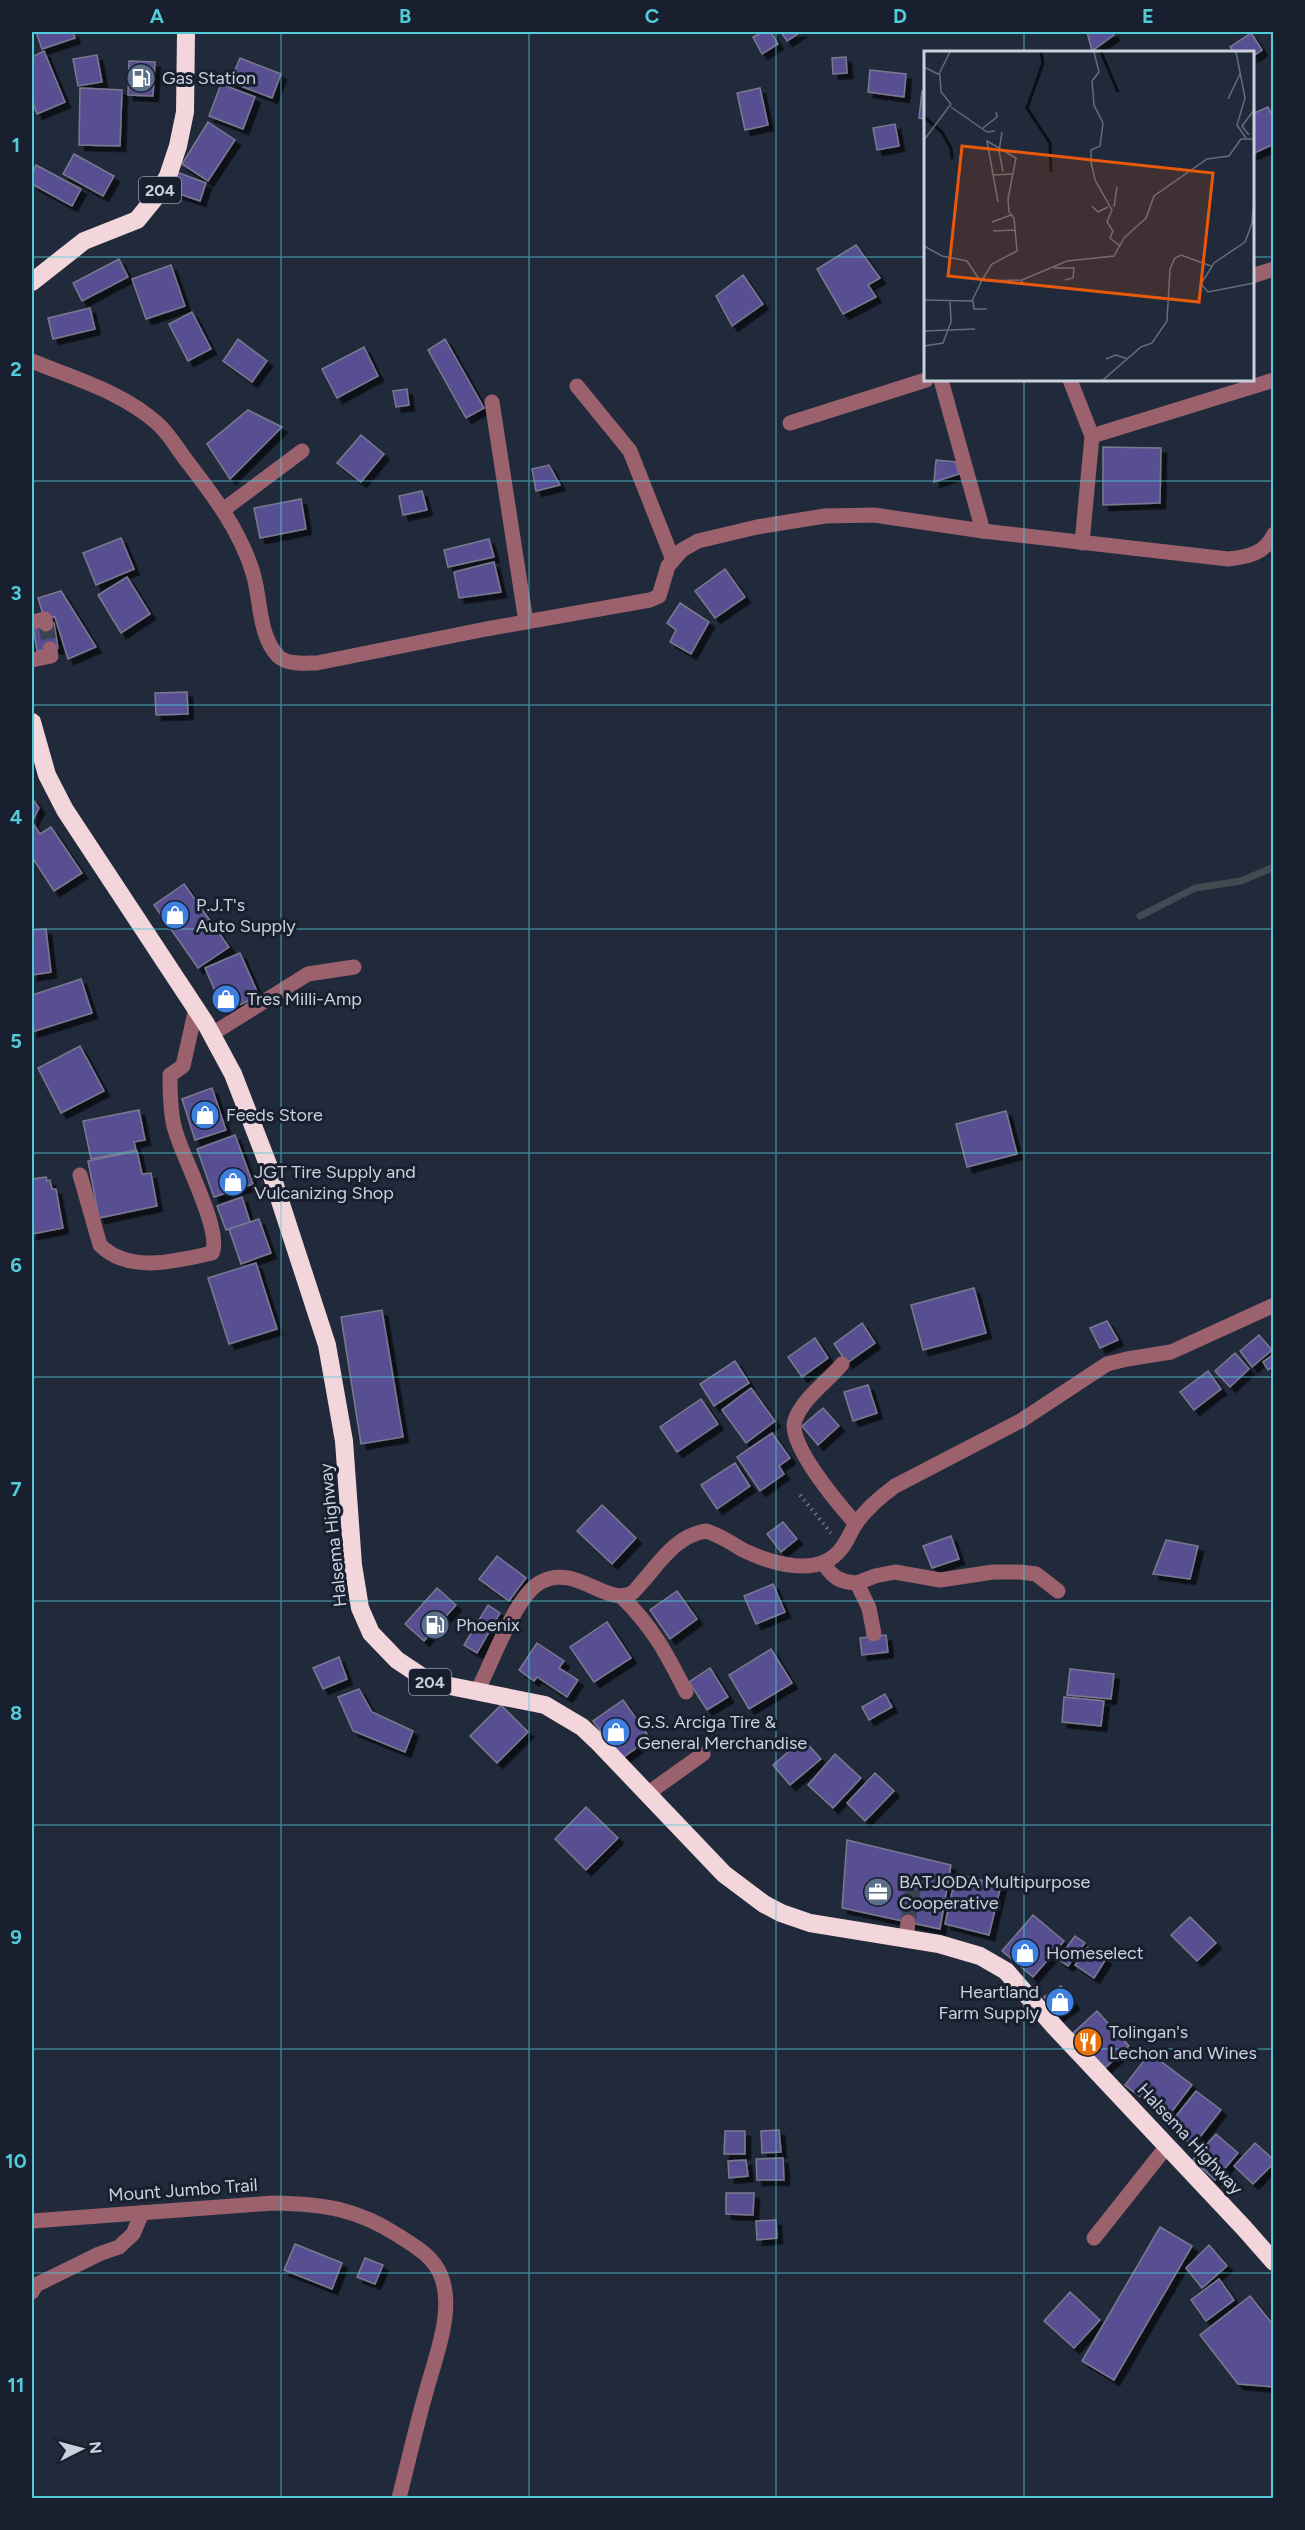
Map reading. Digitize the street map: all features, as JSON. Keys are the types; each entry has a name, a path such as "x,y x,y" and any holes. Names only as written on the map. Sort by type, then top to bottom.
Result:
{"highway":[{"name":"204","path":"32,282 84,241 137,220 155,198 168,176 185,112 186,32"},
{"name":"Halsema Highway","path":"32,726 47,775 65,810 212,1034 233,1074 269,1167 327,1345 344,1441 360,1608 371,1634 386,1650 430,1682 528,1701 562,1713 599,1743 724,1874 744,1891 772,1909 810,1923 907,1930 991,1961 1006,1971 1054,2026 1274,2262"}],"street":[{"path":"1254,275 1274,269"},
{"path":"32,362 132,404 159,425 224,510 240,539 253,574 270,646 280,658 294,663 317,663 650,600 658,596 668,566 682,550 698,541 757,527 825,516 874,515 983,531 1228,559 1246,557 1262,550 1274,534"},
{"path":"1092,436 1274,380"},
{"path":"790,423 924,381"},
{"path":"941,381 983,531"},
{"path":"1070,381 1092,436 1082,543"},
{"path":"577,386 630,451 673,560"},
{"path":"492,402 526,622"},
{"path":"224,510 302,451"},
{"path":"32,660 51,656 50,649"},
{"path":"212,1034 308,974 354,967"},
{"path":"80,1176 100,1245 108,1253 134,1262 148,1263 180,1260 212,1252 215,1239 202,1199 185,1162 177,1135 171,1100 170,1075 183,1066 196,1008"},
{"path":"477,1691 515,1612 531,1588 542,1581 566,1577 579,1580 605,1593 621,1596 633,1593 670,1549 686,1536 706,1531 716,1534 745,1551 780,1563 808,1567 824,1564 832,1560 843,1547 856,1524 880,1498 895,1486 1022,1420 1107,1364 1171,1352 1274,1305"},
{"path":"842,1364 805,1404 795,1419 793,1427 795,1440 831,1496 856,1524"},
{"path":"824,1564 831,1575 838,1580 856,1583 895,1572 940,1580 993,1572 1020,1572 1036,1574 1058,1591"},
{"path":"856,1583 869,1608 874,1634"},
{"path":"621,1596 653,1631 686,1692"},
{"path":"647,1794 703,1754"},
{"path":"1094,2238 1167,2146"},
{"name":"Mount Jumbo Trail","path":"32,2221 273,2203 338,2208 379,2223 419,2248 434,2262 441,2276 446,2292 446,2304 438,2352 399,2499"},
{"path":"32,2292 36,2285 99,2254 119,2247 133,2234 142,2213"}],"path":[{"path":"800,1495 843,1547"}],"building":[{"path":"36,32 73,32 75,38 42,49"},
{"path":"763,32 771,32 778,44 762,54 753,37"},
{"path":"781,32 801,32 787,41"},
{"path":"1087,32 1113,32 1114,35 1092,51"},
{"path":"1251,33 1262,50 1254,56 1254,51 1233,51 1230,47"},
{"path":"44,51 65,102 37,114 32,100 32,57"},
{"path":"97,55 102,82 78,86 73,59"},
{"path":"846,57 847,73 833,74 832,58"},
{"path":"240,58 281,74 272,98 230,82"},
{"name":"Gas Station","path":"129,61 155,62 153,96 128,95"},
{"path":"870,70 906,74 904,97 868,92"},
{"path":"221,84 255,97 243,129 209,116"},
{"path":"80,88 122,90 120,146 79,145"},
{"path":"760,88 768,125 745,130 737,93"},
{"path":"922,91 924,91 924,119 919,118"},
{"path":"1268,107 1274,119 1274,144 1254,153 1254,113"},
{"path":"208,122 235,140 208,181 182,164"},
{"path":"895,124 899,146 877,150 873,128"},
{"path":"74,154 114,176 103,196 63,174"},
{"path":"36,165 81,189 72,206 32,184 32,174"},
{"path":"174,171 206,183 200,201 168,190"},
{"path":"856,245 880,278 868,285 876,297 843,314 817,269"},
{"path":"119,259 128,277 82,301 73,283"},
{"path":"171,265 185,306 146,319 132,279"},
{"path":"743,275 763,304 732,326 716,296"},
{"path":"90,308 95,329 53,339 48,318"},
{"path":"192,312 211,349 188,361 169,324"},
{"path":"238,339 267,361 252,382 223,361"},
{"path":"445,339 484,408 466,418 428,350"},
{"path":"364,347 378,376 337,398 322,369"},
{"path":"407,389 409,405 396,407 393,391"},
{"path":"248,410 282,427 230,479 207,444"},
{"path":"361,435 384,454 361,482 337,463"},
{"path":"1103,447 1161,448 1160,503 1103,505"},
{"path":"936,460 956,462 959,474 934,482"},
{"path":"549,465 560,485 536,491 532,469"},
{"path":"422,491 427,510 403,515 399,496"},
{"path":"301,499 306,529 260,538 254,508"},
{"path":"121,538 134,569 96,585 83,553"},
{"path":"489,539 494,557 448,567 444,550"},
{"path":"494,562 501,592 459,598 454,572"},
{"path":"725,569 745,597 715,618 695,591"},
{"path":"127,577 150,614 121,633 98,595"},
{"path":"61,591 96,647 68,659 55,617 44,618 38,598"},
{"path":"680,603 709,622 691,654 670,642 676,630 667,623"},
{"path":"54,623 58,648 37,651 33,626"},
{"path":"187,692 188,714 156,715 155,693"},
{"path":"32,798 39,808 32,822"},
{"path":"32,822 40,834 51,827 82,873 54,891 32,857"},
{"path":"184,884 229,947 198,968 154,905"},
{"path":"46,929 51,972 32,975 32,930"},
{"path":"240,953 259,996 224,1012 205,968"},
{"path":"81,979 92,1013 32,1032 32,995"},
{"path":"80,1046 104,1091 61,1113 38,1068"},
{"path":"212,1088 226,1130 195,1140 182,1099"},
{"path":"139,1110 145,1140 134,1142 136,1150 91,1159 83,1121"},
{"path":"1006,1111 1017,1154 967,1167 956,1124"},
{"path":"235,1135 253,1184 214,1197 197,1149"},
{"path":"137,1151 142,1174 151,1173 157,1206 99,1218 88,1161"},
{"path":"46,1177 47,1181 50,1180 52,1189 56,1189 63,1228 32,1234 32,1179"},
{"path":"242,1197 250,1222 226,1230 217,1206"},
{"path":"259,1219 271,1253 241,1264 229,1229"},
{"path":"256,1263 277,1329 229,1344 208,1278"},
{"path":"974,1288 986,1333 923,1350 911,1305"},
{"path":"382,1310 403,1437 361,1444 341,1317"},
{"path":"1107,1321 1118,1340 1100,1348 1090,1328"},
{"path":"862,1323 875,1343 847,1363 834,1344"},
{"path":"1259,1335 1272,1350 1252,1367 1240,1351"},
{"path":"815,1338 828,1358 802,1377 788,1357"},
{"path":"1235,1353 1249,1369 1230,1387 1215,1371"},
{"path":"1274,1354 1274,1366 1268,1370 1263,1362"},
{"path":"735,1361 749,1383 714,1406 700,1384"},
{"path":"1208,1371 1221,1389 1194,1410 1180,1392"},
{"path":"868,1385 877,1413 853,1421 844,1392"},
{"path":"751,1388 775,1421 746,1443 722,1410"},
{"path":"701,1399 718,1424 677,1452 660,1427"},
{"path":"823,1408 839,1426 818,1445 802,1426"},
{"path":"772,1433 790,1458 779,1466 784,1474 760,1491 737,1457"},
{"path":"735,1463 750,1486 717,1509 701,1485"},
{"path":"602,1505 636,1538 612,1564 577,1531"},
{"path":"783,1522 797,1539 781,1552 767,1534"},
{"path":"951,1536 959,1559 932,1568 923,1546"},
{"path":"1166,1540 1198,1546 1190,1579 1153,1574"},
{"path":"497,1556 526,1578 509,1601 479,1579"},
{"path":"773,1584 785,1612 756,1624 744,1596"},
{"path":"437,1588 456,1605 424,1641 405,1624"},
{"path":"677,1591 697,1619 670,1639 650,1610"},
{"path":"488,1605 500,1613 477,1653 464,1645"},
{"path":"607,1622 631,1658 594,1682 570,1647"},
{"path":"886,1635 888,1652 862,1655 860,1638"},
{"path":"537,1643 564,1661 559,1668 578,1680 567,1697 537,1677 534,1681 519,1670"},
{"path":"771,1649 792,1683 749,1709 729,1675"},
{"path":"339,1657 347,1679 323,1689 313,1668"},
{"path":"710,1668 728,1697 707,1710 689,1682"},
{"path":"1070,1669 1114,1674 1111,1699 1067,1695"},
{"path":"359,1689 372,1712 413,1731 405,1752 353,1731 338,1697"},
{"path":"885,1694 892,1707 869,1720 862,1707"},
{"path":"1064,1697 1104,1701 1101,1726 1062,1722"},
{"path":"623,1700 650,1738 621,1759 593,1721"},
{"path":"501,1705 528,1732 497,1763 470,1736"},
{"path":"803,1739 821,1759 790,1785 773,1765"},
{"path":"835,1754 861,1778 833,1808 808,1785"},
{"path":"875,1773 894,1791 865,1821 847,1803"},
{"path":"586,1807 618,1838 586,1870 555,1839"},
{"path":"847,1840 951,1865 940,1929 842,1908"},
{"path":"956,1874 1001,1885 989,1935 945,1924"},
{"path":"1033,1915 1064,1941 1033,1977 1002,1951"},
{"path":"1190,1917 1216,1943 1197,1961 1171,1935"},
{"path":"1075,1936 1085,1943 1068,1966 1058,1959"},
{"path":"1088,1947 1106,1959 1094,1978 1075,1965"},
{"path":"1061,1986 1074,2004 1058,2016 1044,1997"},
{"path":"1097,2011 1129,2046 1105,2068 1073,2033"},
{"path":"1150,2053 1192,2085 1167,2118 1125,2085"},
{"path":"1196,2091 1221,2110 1193,2146 1168,2126"},
{"path":"779,2130 781,2152 762,2153 761,2131"},
{"path":"725,2131 745,2131 745,2154 724,2154"},
{"path":"1216,2134 1238,2153 1215,2180 1193,2160"},
{"path":"1255,2143 1274,2160 1274,2163 1253,2184 1234,2166"},
{"path":"783,2158 784,2180 757,2180 756,2159"},
{"path":"746,2160 748,2176 729,2178 728,2161"},
{"path":"726,2193 754,2193 753,2215 726,2214"},
{"path":"776,2220 777,2238 757,2240 756,2221"},
{"path":"1160,2227 1192,2246 1114,2380 1082,2361"},
{"path":"295,2244 342,2263 332,2289 284,2270"},
{"path":"1209,2245 1227,2266 1202,2288 1186,2268"},
{"path":"365,2258 383,2265 375,2284 357,2277"},
{"path":"1219,2279 1234,2300 1206,2321 1191,2300"},
{"path":"1070,2292 1100,2320 1074,2348 1044,2321"},
{"path":"1250,2296 1274,2326 1274,2387 1238,2384 1200,2335"}],"waterway":[{"path":"1140,916 1195,888 1241,881 1274,867"}],"tunnel":[{"path":"46,624 50,649"},
{"path":"908,1922 913,1889"}],"place":[{"name":"Gas Station","path":"141,78"},
{"name":"P.J.T's Auto Supply","path":"175,915"},
{"name":"Tres Milli-Amp","path":"226,999"},
{"name":"Feeds Store","path":"205,1115"},
{"name":"JGT Tire Supply and Vulcanizing Shop","path":"233,1182"},
{"name":"Phoenix","path":"435,1625"},
{"name":"G.S. Arciga Tire & General Merchandise","path":"616,1732"},
{"name":"BATJODA Multipurpose Cooperative","path":"878,1892"},
{"name":"Homeselect","path":"1025,1953"},
{"name":"Heartland Farm Supply","path":"1060,2002"},
{"name":"Tolingan's Lechon and Wines","path":"1088,2042"}]}
